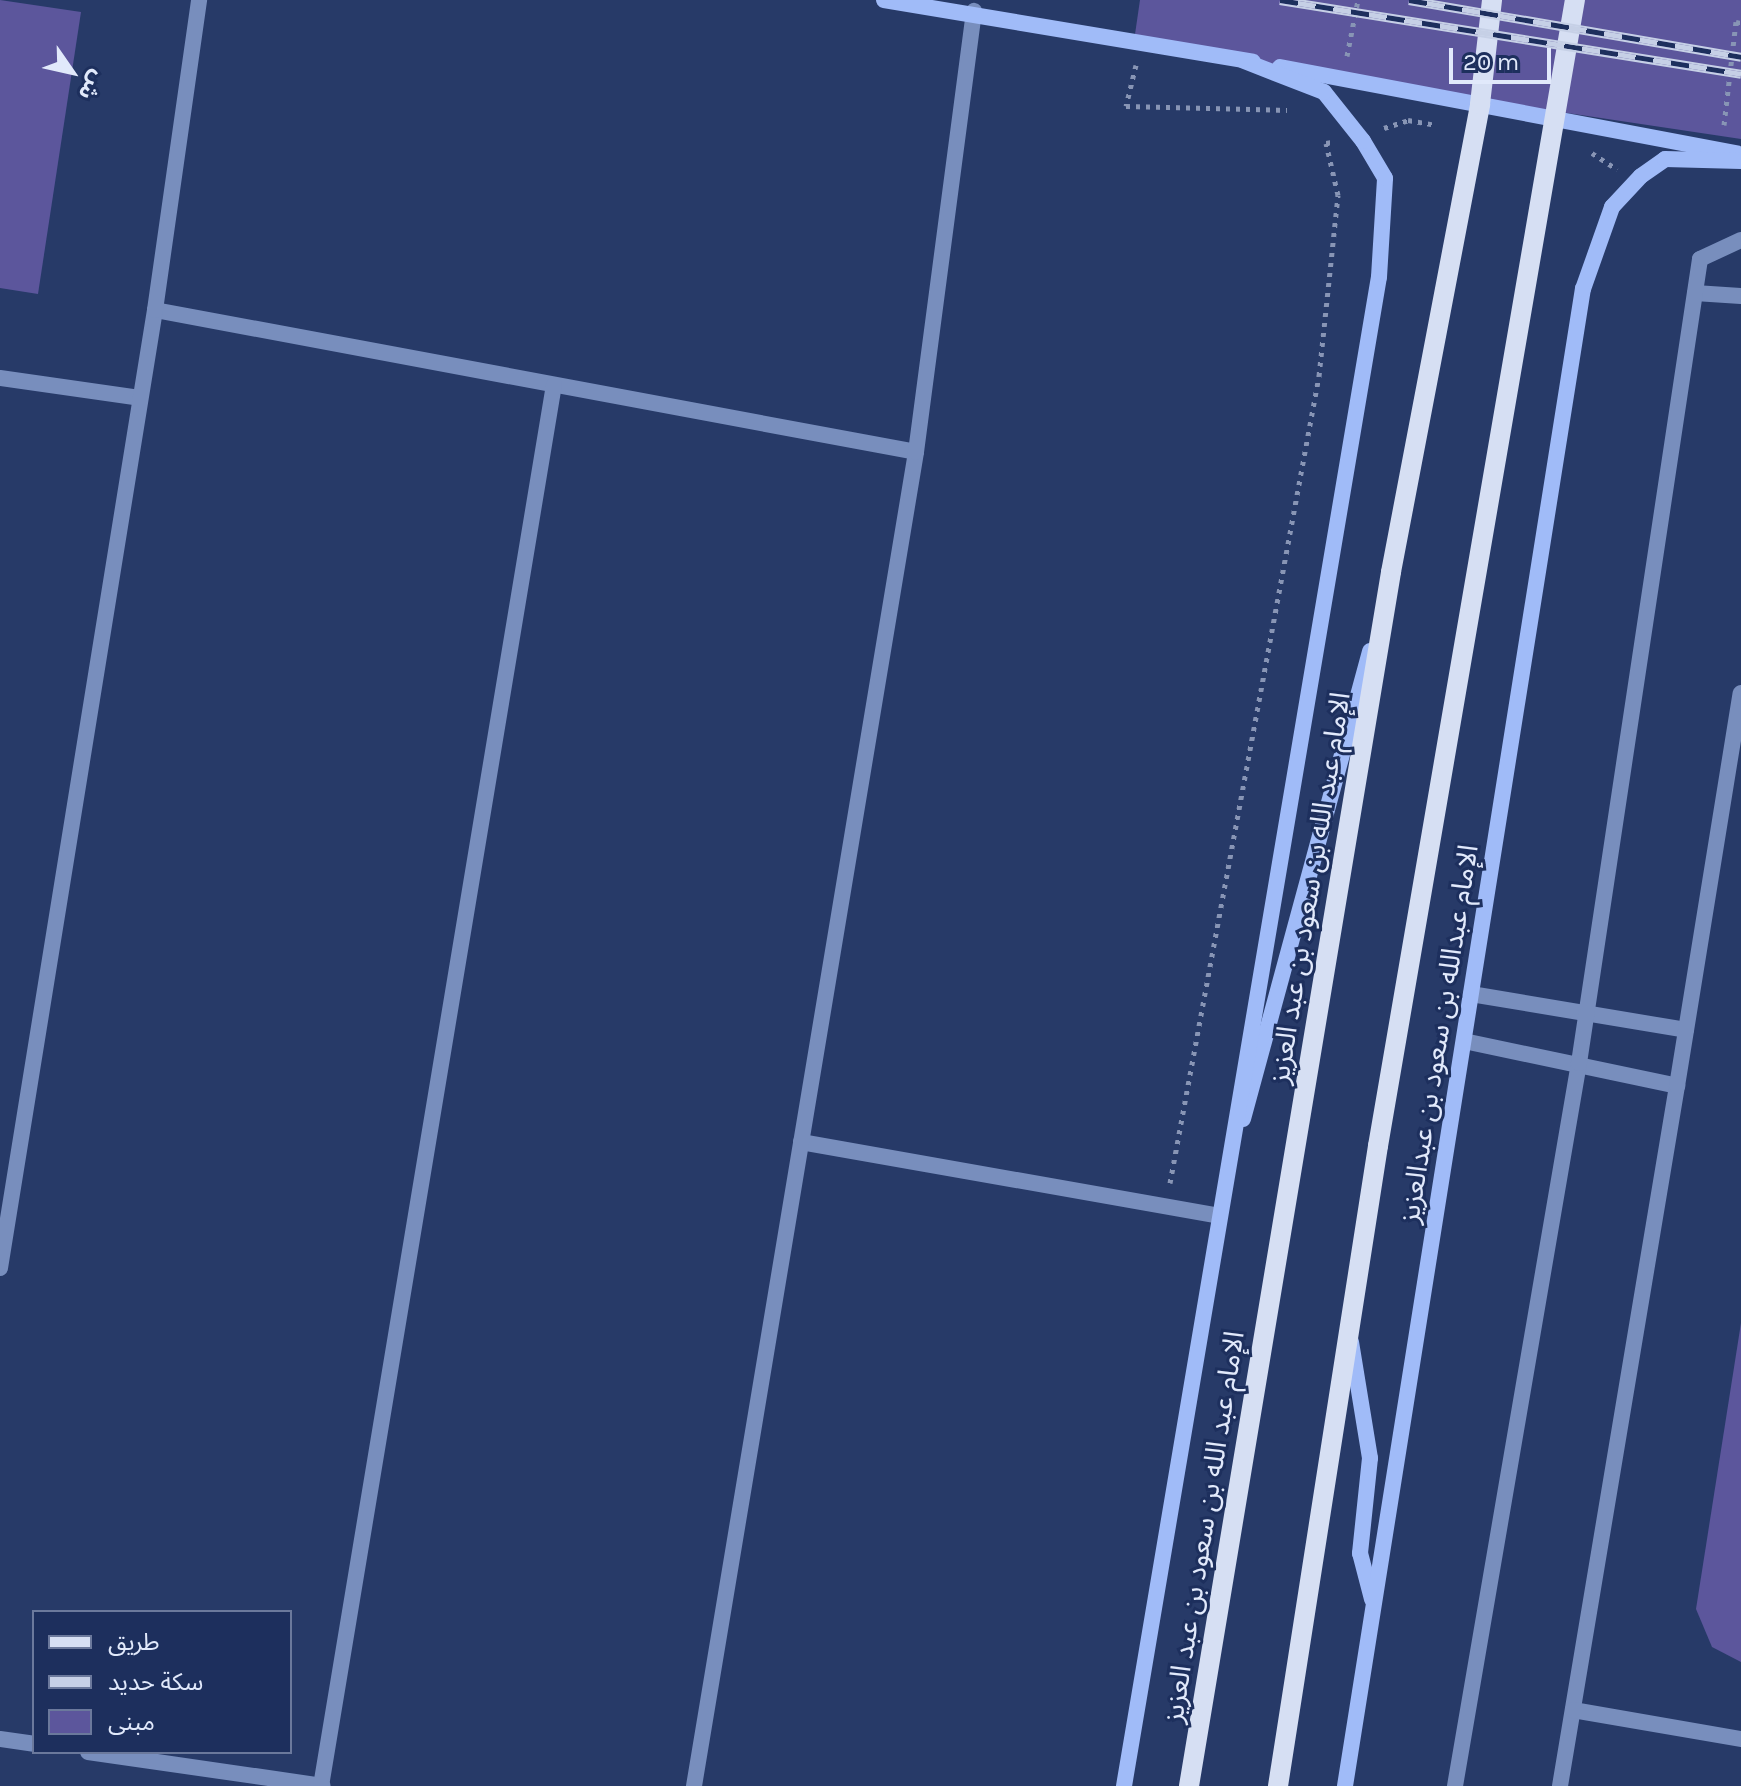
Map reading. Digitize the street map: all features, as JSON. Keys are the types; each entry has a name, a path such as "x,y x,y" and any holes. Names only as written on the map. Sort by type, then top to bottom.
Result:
{"main road":[{"name":"الإمام عبد الله بن سعود بن عبد العزيز","path":"1189,1786 1391,572 1480,104 1492,0"},
{"path":"1278,1786 1378,1146 1575,0"}],"street":[{"path":"0,1268 155,310 199,0"},
{"path":"884,0 974,11 1741,153"},
{"path":"694,1786 916,452 974,11"},
{"path":"1124,1786 1217,1215 1379,277 1385,178 1324,92 1244,61"},
{"name":"الإمام عبدالله بن سعود بن عبدالعزيز","path":"1345,1786 1583,289 1612,207 1641,176 1665,159 1741,161"},
{"path":"1455,1786 1579,1063 1700,259 1741,240"},
{"path":"1695,293 1741,296"},
{"path":"155,310 916,452"},
{"path":"0,378 140,398"},
{"path":"102,1754 322,1786 554,385"},
{"path":"1217,1215 1391,572"},
{"path":"1560,1786 1741,693"},
{"path":"1471,994 1686,1030"},
{"path":"1464,1041 1677,1086"},
{"path":"801,1142 1217,1215"},
{"path":"1350,1337 1370,1458 1360,1553 1373,1604"},
{"path":"1573,1710 1741,1739"},
{"path":"0,1739 32,1744"}],"path":[{"path":"1346,63 1358,0"},
{"path":"1722,125 1739,22"},
{"path":"1165,1206 1319,376 1338,195 1326,143"}],"building":[{"path":"0,0 81,12 38,294 0,288"},
{"path":"1140,0 1741,0 1741,139 1133,48"},
{"path":"1741,1323 1741,1662 1712,1647 1696,1609"}],"railway":[{"path":"1280,0 1741,74"},
{"path":"1409,0 1741,57"}]}
